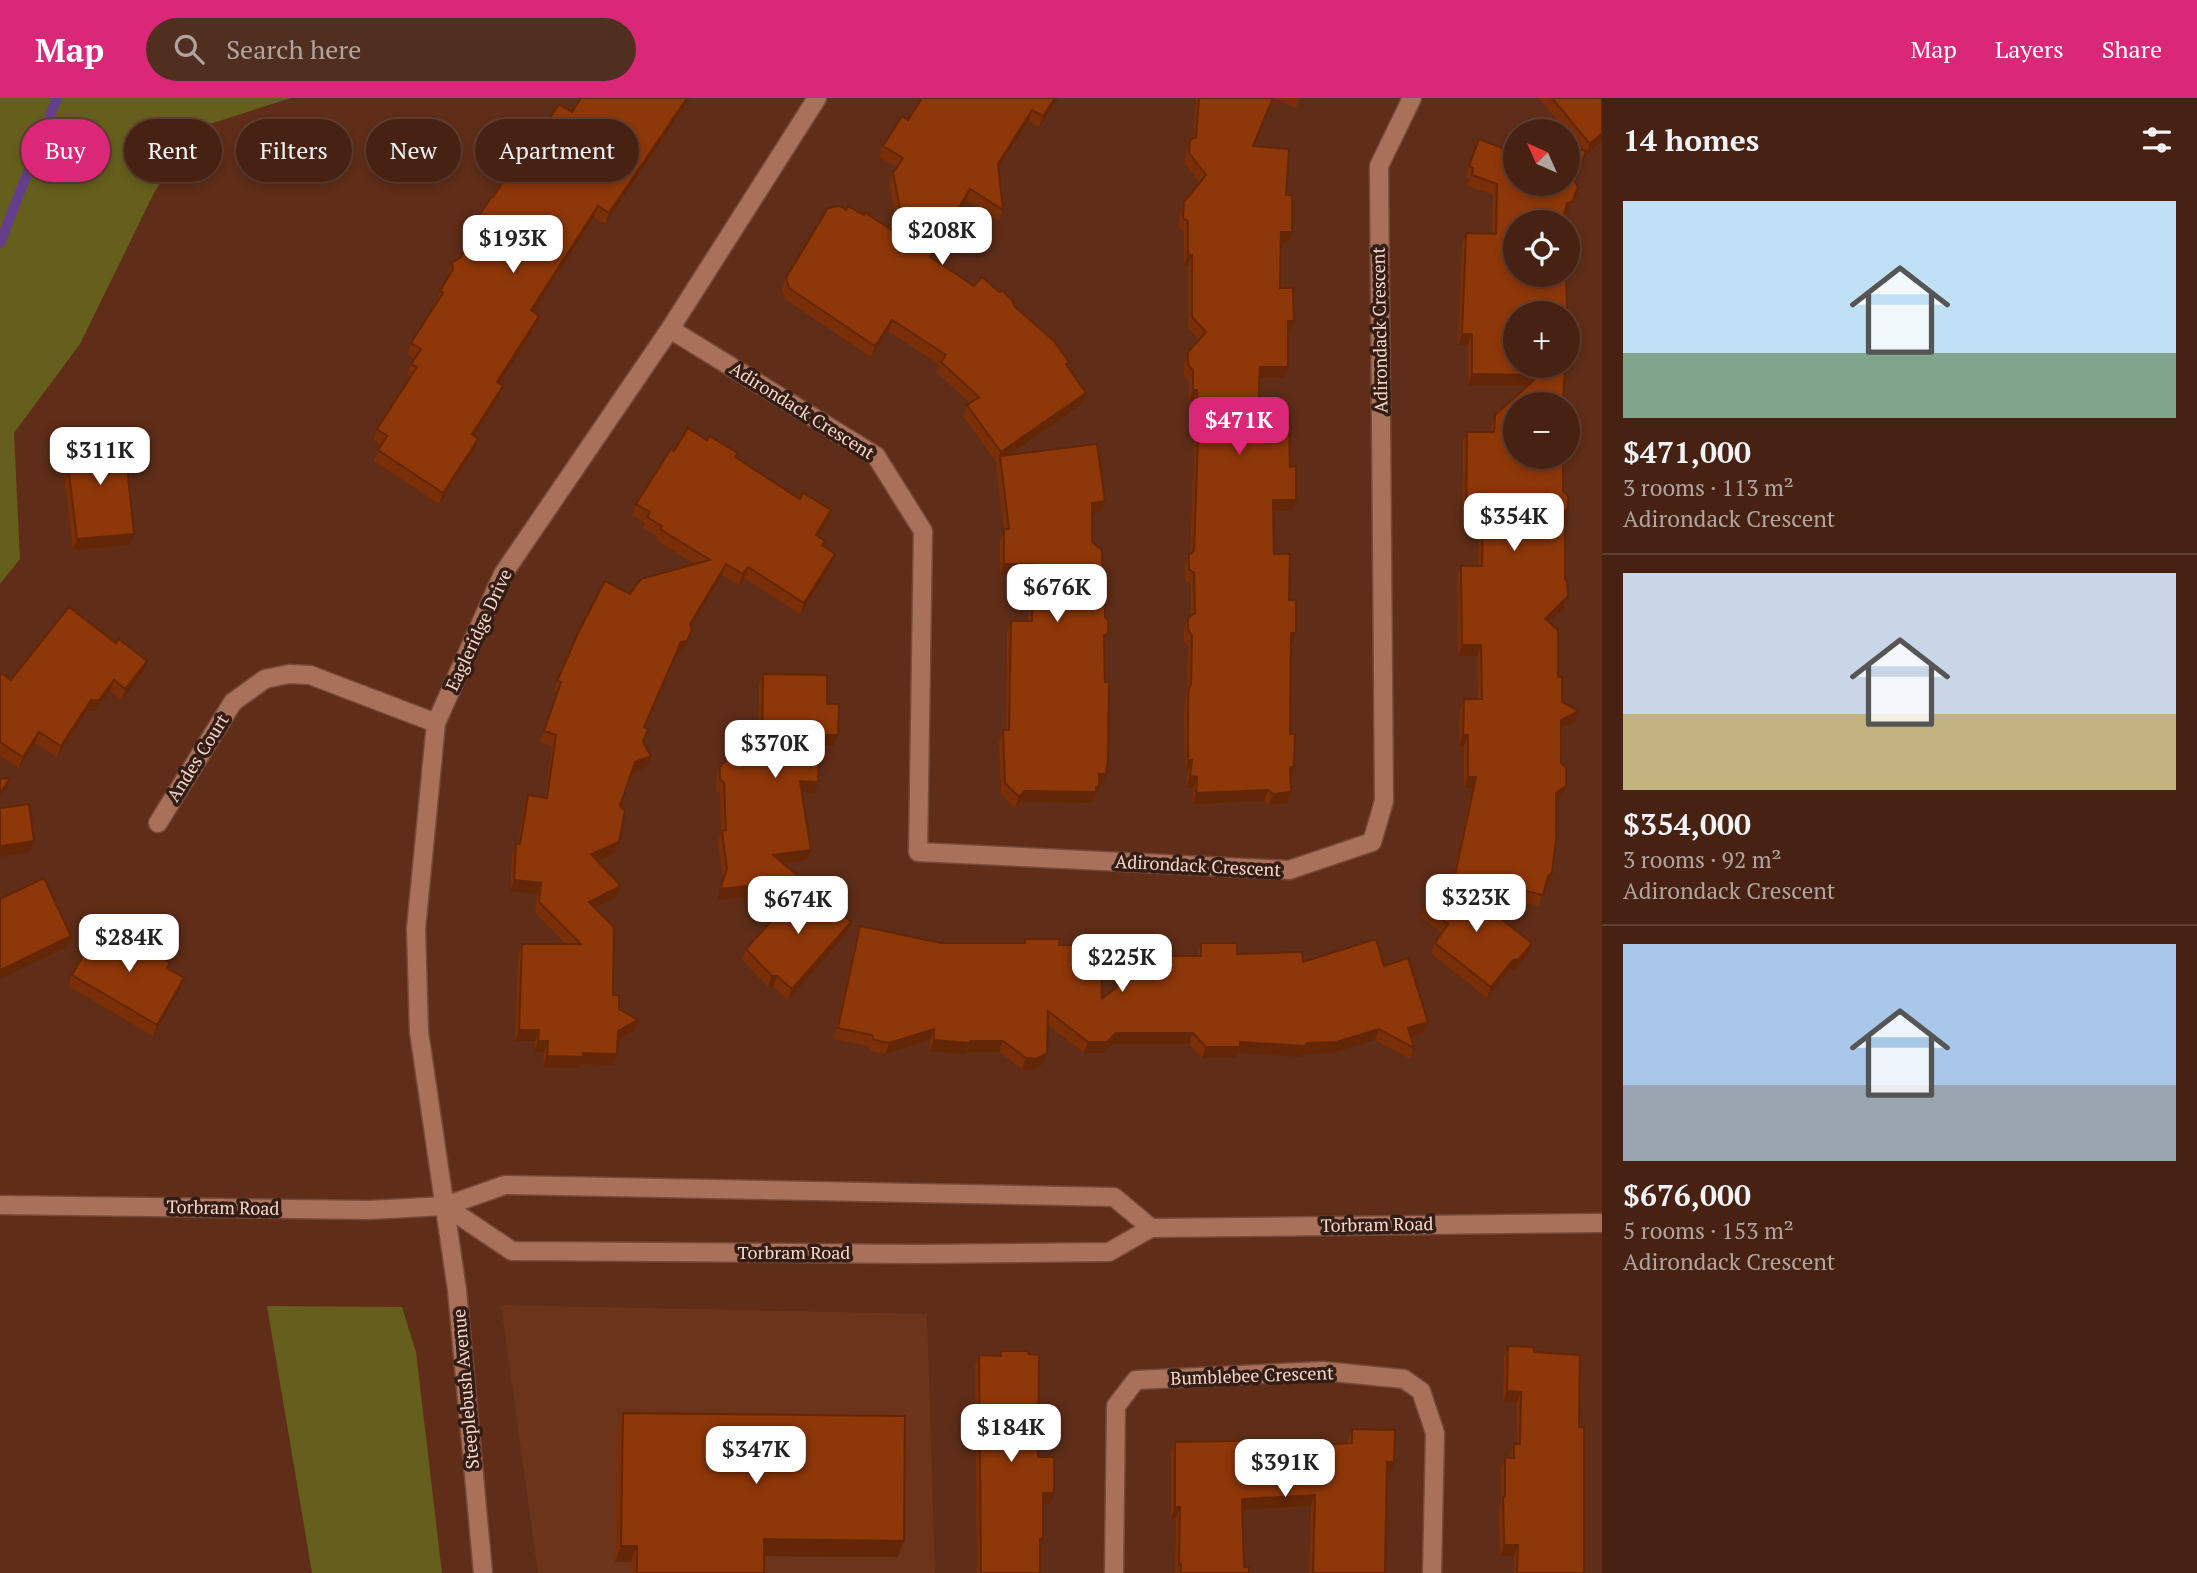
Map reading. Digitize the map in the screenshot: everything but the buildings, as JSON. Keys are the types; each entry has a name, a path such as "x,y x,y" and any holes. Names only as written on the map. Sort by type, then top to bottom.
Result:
{"street":[{"name":"Eagleridge Drive","path":"445,1206 419,1032 416,929 436,723 503,574 670,329 817,98"},
{"name":"Adirondack Crescent","path":"670,329 876,456 923,531 918,852 1289,870 1372,842 1384,801 1378,166 1412,98"},
{"name":"Andes Court","path":"158,823 233,702 265,679 289,674 310,675 436,723"},
{"name":"Torbram Road","path":"0,1205 369,1210 445,1206 505,1185 1114,1197 1151,1228"},
{"name":"Torbram Road","path":"445,1206 512,1251 902,1254 1110,1252 1151,1228 1602,1223"},
{"name":"Steeplebush Avenue","path":"445,1206 457,1290 483,1573"},
{"name":"Bumblebee Crescent","path":"1114,1573 1116,1406 1136,1380 1324,1371 1404,1379 1421,1391 1435,1433 1432,1573"}],"shaded area":[{"path":"0,98 291,98 222,120 124,119 124,182 161,182 80,344 14,433 20,559 0,584"},
{"path":"501,1305 927,1314 935,1573 538,1573"},
{"path":"267,1306 402,1307 416,1352 442,1573 312,1573"}],"waterway":[{"path":"0,243 57,98"}]}
